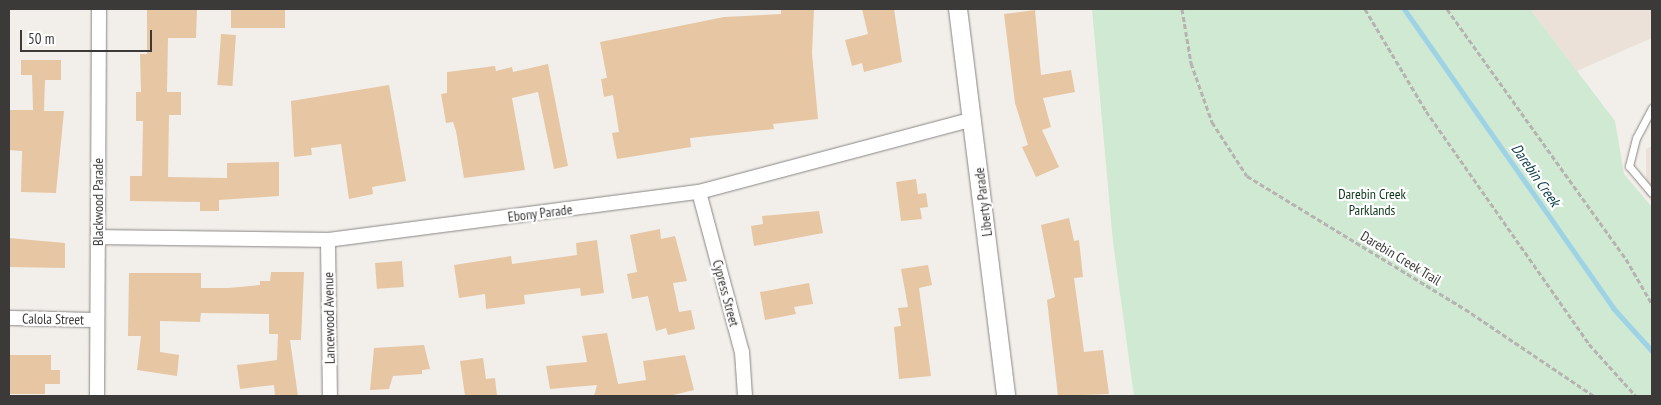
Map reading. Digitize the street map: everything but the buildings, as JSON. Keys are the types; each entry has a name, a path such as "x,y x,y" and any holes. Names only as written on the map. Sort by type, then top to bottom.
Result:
{"street":[{"name":"Blackwood Parade","path":"97,396 99,9"},
{"name":"Liberty Parade","path":"958,9 1006,396"},
{"name":"Ebony Parade","path":"98,237 328,240 699,192 973,119"},
{"name":"Cypress Street","path":"699,192 742,352 746,396"},
{"name":"Lancewood Avenue","path":"328,240 330,396"},
{"name":"Calola Street","path":"9,318 97,320"}],"lane":[{"path":"1652,108 1636,138 1629,166 1652,193"}],"path":[{"name":"Darebin Creek Trail","path":"1182,9 1191,63 1212,122 1247,176 1465,309 1594,396"},
{"path":"1365,9 1426,111 1589,344 1636,396"},
{"path":"1447,9 1626,259 1652,304"}],"shaded area":[{"path":"1530,9 1652,9 1652,38 1577,71"},
{"path":"1652,146 1652,202 1646,194 1646,149"}],"green space":[{"name":"Darebin Creek Parklands","path":"1092,9 1530,9 1615,121 1624,174 1652,207 1652,396 1134,396 1113,242"}],"waterway":[{"name":"Darebin Creek","path":"1404,9 1613,308 1652,351"}]}
